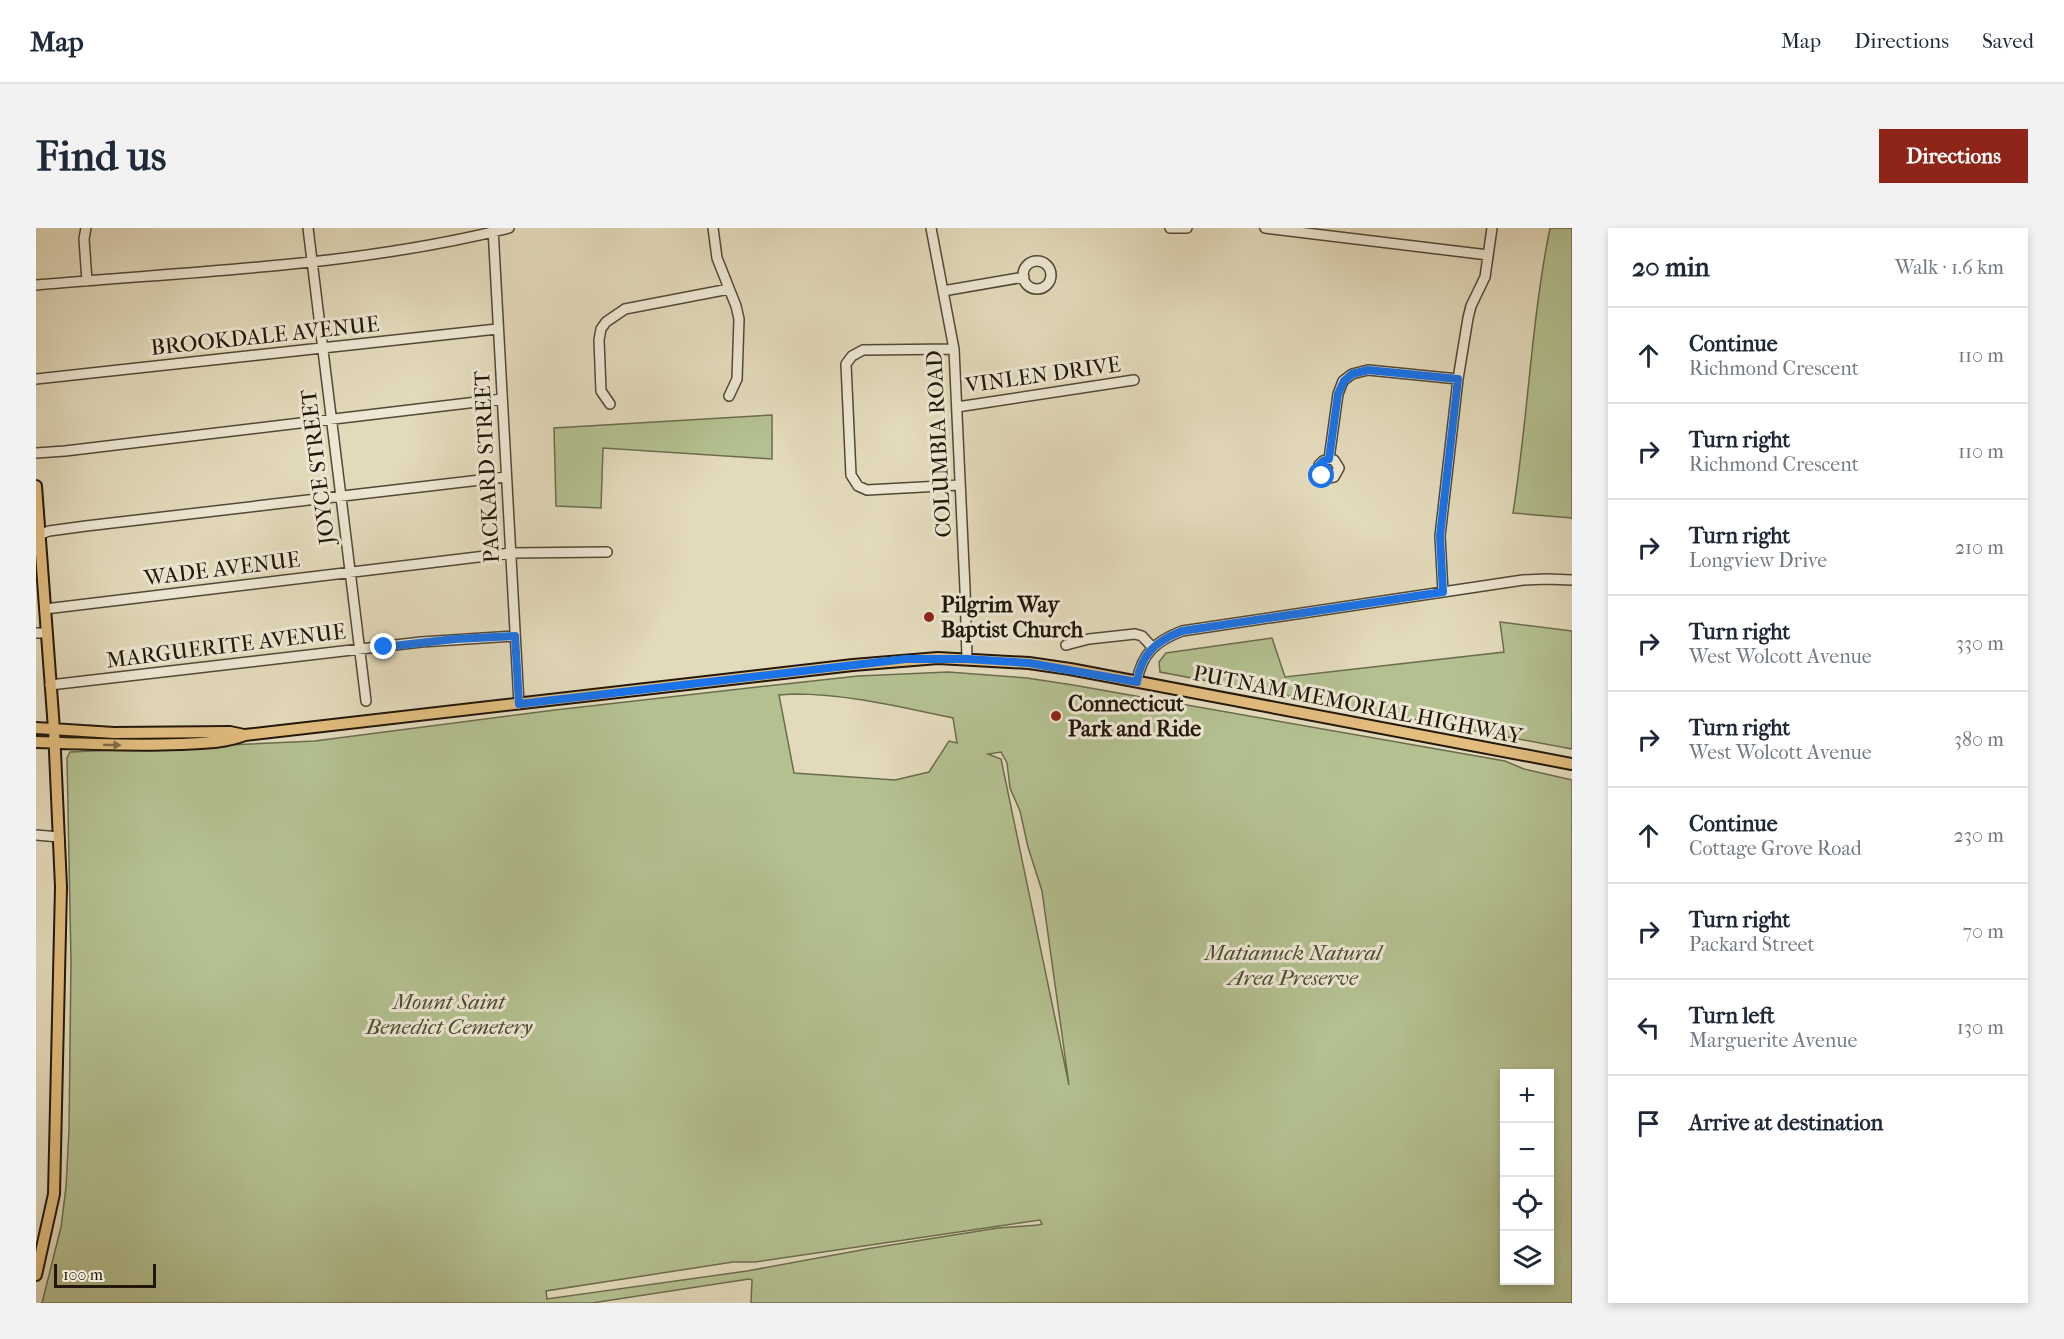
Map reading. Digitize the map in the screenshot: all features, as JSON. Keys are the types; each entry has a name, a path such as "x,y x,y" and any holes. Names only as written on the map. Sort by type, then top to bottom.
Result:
{"main road":[{"path":"36,486 45,609 41,633 50,685 54,729 61,910 56,1171 52,1211 39,1253 36,1275"},
{"name":"PUTNAM MEMORIAL HIGHWAY","path":"245,735 902,660 967,659 1029,663 1572,764"},
{"path":"36,728 114,733 230,732 245,735"},
{"path":"36,742 117,746 231,740 245,735"}],"street":[{"path":"86,228 84,239 87,281"},
{"name":"JOYCE STREET","path":"308,228 366,701"},
{"path":"36,285 312,263 402,250 508,228"},
{"path":"713,228 717,258 739,319 737,379 729,396"},
{"name":"COLUMBIA ROAD","path":"931,228 954,349 967,659"},
{"path":"1170,228 1187,228"},
{"path":"1265,228 1488,255"},
{"path":"1372,240 1374,228"},
{"path":"1443,592 1440,536 1458,379 1471,306 1485,277 1492,228"},
{"name":"PACKARD STREET","path":"493,230 519,704"},
{"path":"943,291 1024,277"},
{"path":"610,404 601,391 599,340 601,329 606,322 625,309 729,289"},
{"name":"BROOKDALE AVENUE","path":"36,379 497,329"},
{"path":"954,349 863,350 852,356 846,364 851,475 858,486 867,490 959,485"},
{"path":"1329,459 1338,394 1344,381 1352,374 1368,370 1458,379"},
{"name":"VINLEN DRIVE","path":"957,407 1134,380"},
{"path":"36,453 502,399"},
{"path":"38,535 54,530 86,526 506,477"},
{"name":"WADE AVENUE","path":"45,609 511,554 607,552"},
{"path":"1137,682 1139,666 1153,648 1170,635 1194,628 1522,580 1572,580"},
{"path":"1066,645 1089,639 1135,634 1142,636 1153,648"},
{"name":"MARGUERITE AVENUE","path":"50,685 455,639 515,636"},
{"path":"36,835 59,837"}],"green space":[{"path":"1550,228 1572,228 1572,518 1513,513 1538,299"},
{"path":"772,415 772,459 603,448 601,508 556,506 554,428"},
{"path":"1500,622 1572,631 1572,749 1160,672 1159,662 1166,653 1272,638 1285,677 1504,652"},
{"name":"Mount Saint Benedict Cemetery","path":"948,672 1027,678 1073,685 1505,761 1524,769 1572,780 1572,1303 751,1303 752,1280 749,1279 592,1303 42,1303 61,1227 69,1130 71,961 67,758 70,752 315,741 555,710 858,676","holes":["779,695 854,699 953,718 957,743 949,741 929,772 895,780 794,773","1001,752 1007,763 1010,788 1020,811 1028,847 1042,891 1069,1085 1001,759 988,754","1040,1220 1042,1224 1038,1225 998,1228 747,1271 547,1299 546,1291 733,1262 755,1262"]}],"place":[{"name":"Pilgrim Way Baptist Church","path":"929,617"},
{"name":"Connecticut Park and Ride","path":"1056,716"}],"route":[{"path":"384,647 455,639 515,636 519,704 906,659 938,658 1029,663 1137,682 1139,666 1153,648 1170,635 1182,631 1443,592 1440,536 1458,379 1368,370 1352,374 1344,381 1338,394 1329,459 1319,465 1322,476"}],"park label":[{"name":"Matianuck Natural Area Preserve","path":"1293,964"}]}
